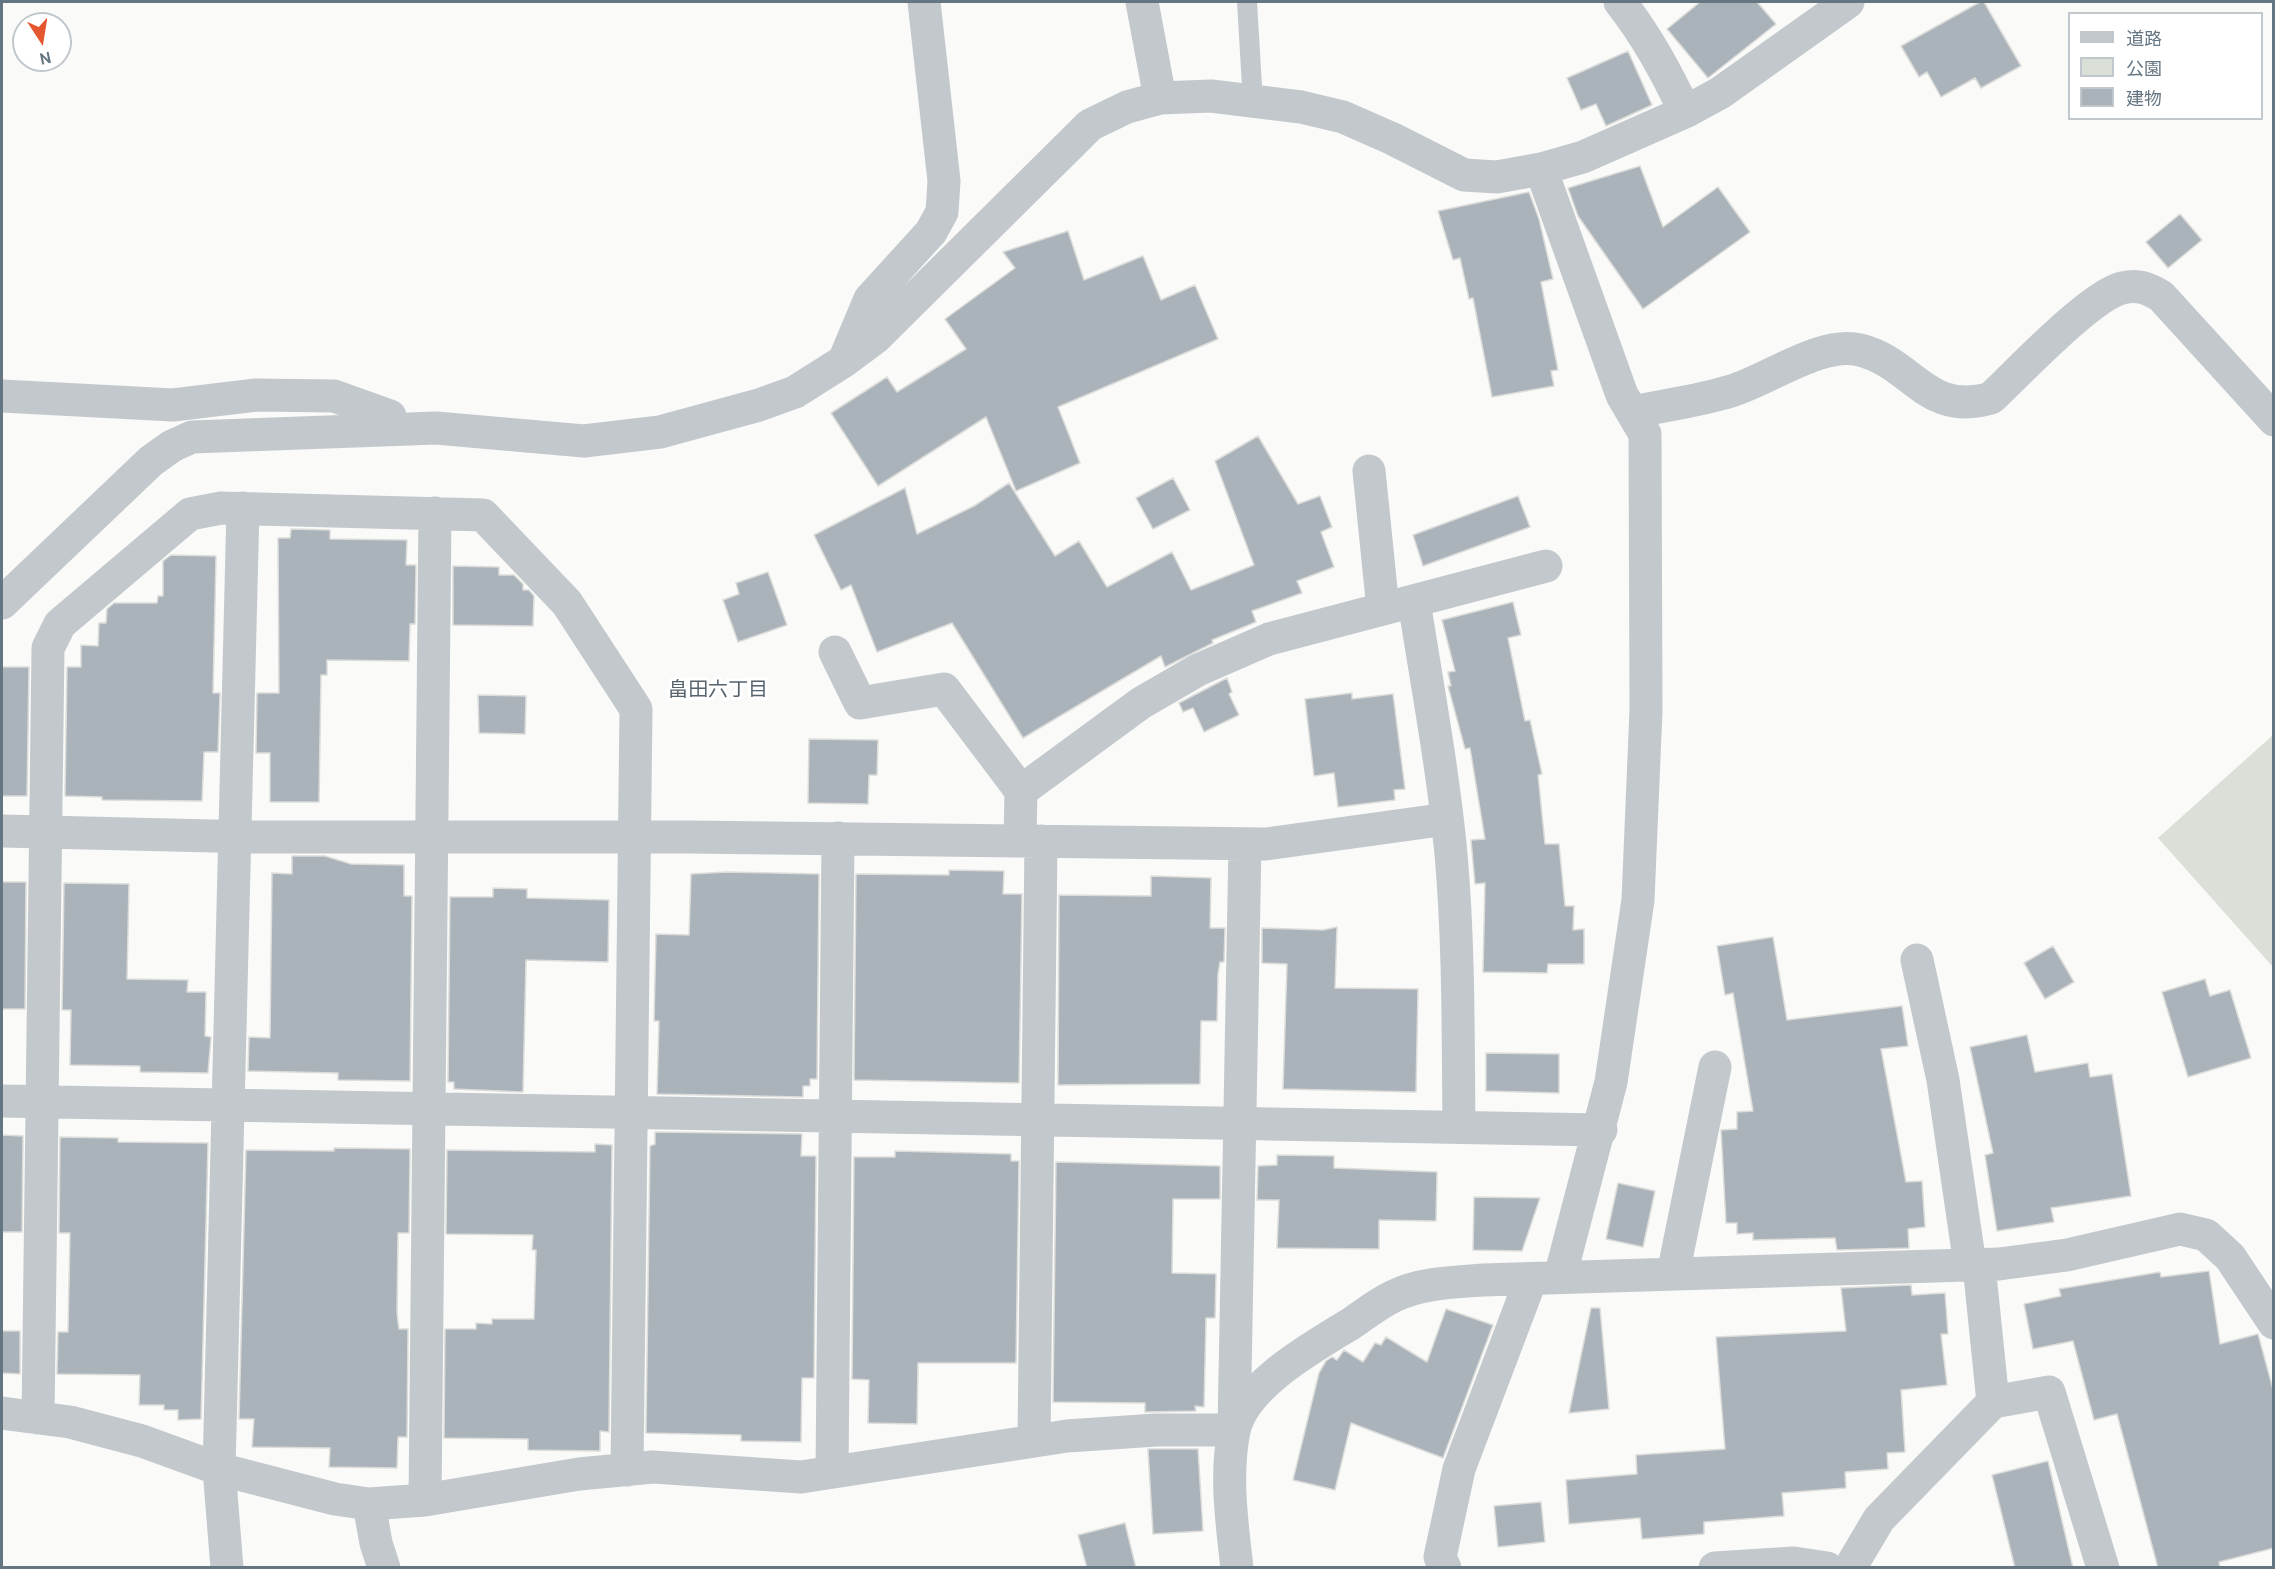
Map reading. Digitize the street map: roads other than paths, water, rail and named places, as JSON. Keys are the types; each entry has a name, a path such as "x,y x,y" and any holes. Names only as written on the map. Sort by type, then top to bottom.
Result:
{"street":[{"path":"844,361 870,299 931,232 942,212 944,182 924,2"},
{"path":"1142,2 1160,98"},
{"path":"1620,2 1639,26 1669,77 1685,112"},
{"path":"2,603 151,460 172,446 192,437 436,428 584,441 660,432 759,405 795,392 875,338 1090,124 1127,107 1160,98 1211,96 1252,103 1301,107 1343,117 1464,175 1497,177 1541,170 1594,153 1685,112 1720,93 1848,2"},
{"path":"1445,1568 1440,1557 1459,1469 1546,1278 1601,1130 1611,1082 1638,900 1645,734 1645,434 1622,394 1541,170"},
{"path":"1633,412 1730,392 1811,357 1841,347 1861,350 1954,403 1970,404 1991,398 2095,302 2121,289 2143,286 2161,296 2274,420"},
{"path":"2,396 173,405 256,395 334,396 390,416"},
{"path":"1369,471 1383,609"},
{"path":"38,1418 48,648 60,624 190,514 221,508 243,508 483,515 567,603 636,709 627,1470"},
{"path":"227,1568 219,1469 243,508"},
{"path":"425,1500 435,513"},
{"path":"1021,791 1141,704 1198,670 1269,639 1546,566"},
{"path":"1414,601 1447,819 1457,969 1459,1127"},
{"path":"835,652 860,703 945,689 1021,791 1030,841 1038,1120 1034,1440"},
{"path":"2,831 235,836 838,838 1266,844 1447,819"},
{"path":"832,1472 838,838"},
{"path":"1237,1568 1230,1481 1234,1430 1245,844"},
{"path":"1917,960 1943,1080 1975,1265 1993,1402"},
{"path":"1672,1274 1715,1067"},
{"path":"2,1101 1601,1130"},
{"path":"1234,1430 1248,1402 1266,1383 1308,1350 1395,1295 1442,1283 1975,1265 2067,1255 2180,1229 2206,1235 2230,1257 2274,1323"},
{"path":"1850,1568 1880,1519 1993,1402 2049,1392 2103,1568"},
{"path":"2,1413 70,1422 142,1441 219,1469 335,1499 369,1504 425,1500 502,1485 653,1467 801,1477 1034,1440 1156,1430 1234,1430"},
{"path":"369,1504 376,1543 384,1568"},
{"path":"1715,1568 1794,1563 1827,1568"}],"lane":[{"path":"1247,2 1252,103"}],"district":[{"name":"畠田六丁目","path":"718,690"}]}
